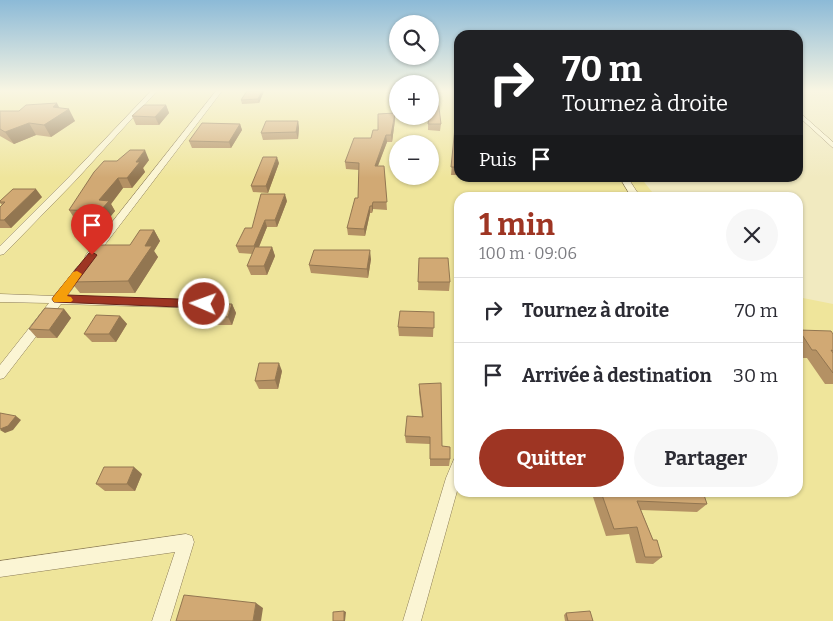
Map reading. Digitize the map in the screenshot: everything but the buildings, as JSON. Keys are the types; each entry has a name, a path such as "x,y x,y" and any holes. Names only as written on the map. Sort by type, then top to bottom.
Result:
{"street":[{"path":"0,252 127,120"},
{"path":"0,374 197,120"},
{"path":"805,120 833,146"},
{"path":"0,298 204,304"},
{"path":"412,621 454,476"},
{"path":"0,569 186,542 161,621"}],"sand":[{"path":"0,120 389,120 389,125 439,125 439,120 454,120 454,182 644,182 652,192 454,192 454,497 803,497 803,298 833,304 833,621 0,621"}],"slow traffic":[{"path":"67,300 58,299 77,274"}],"route":[{"path":"92,255 58,299 204,304"}]}
